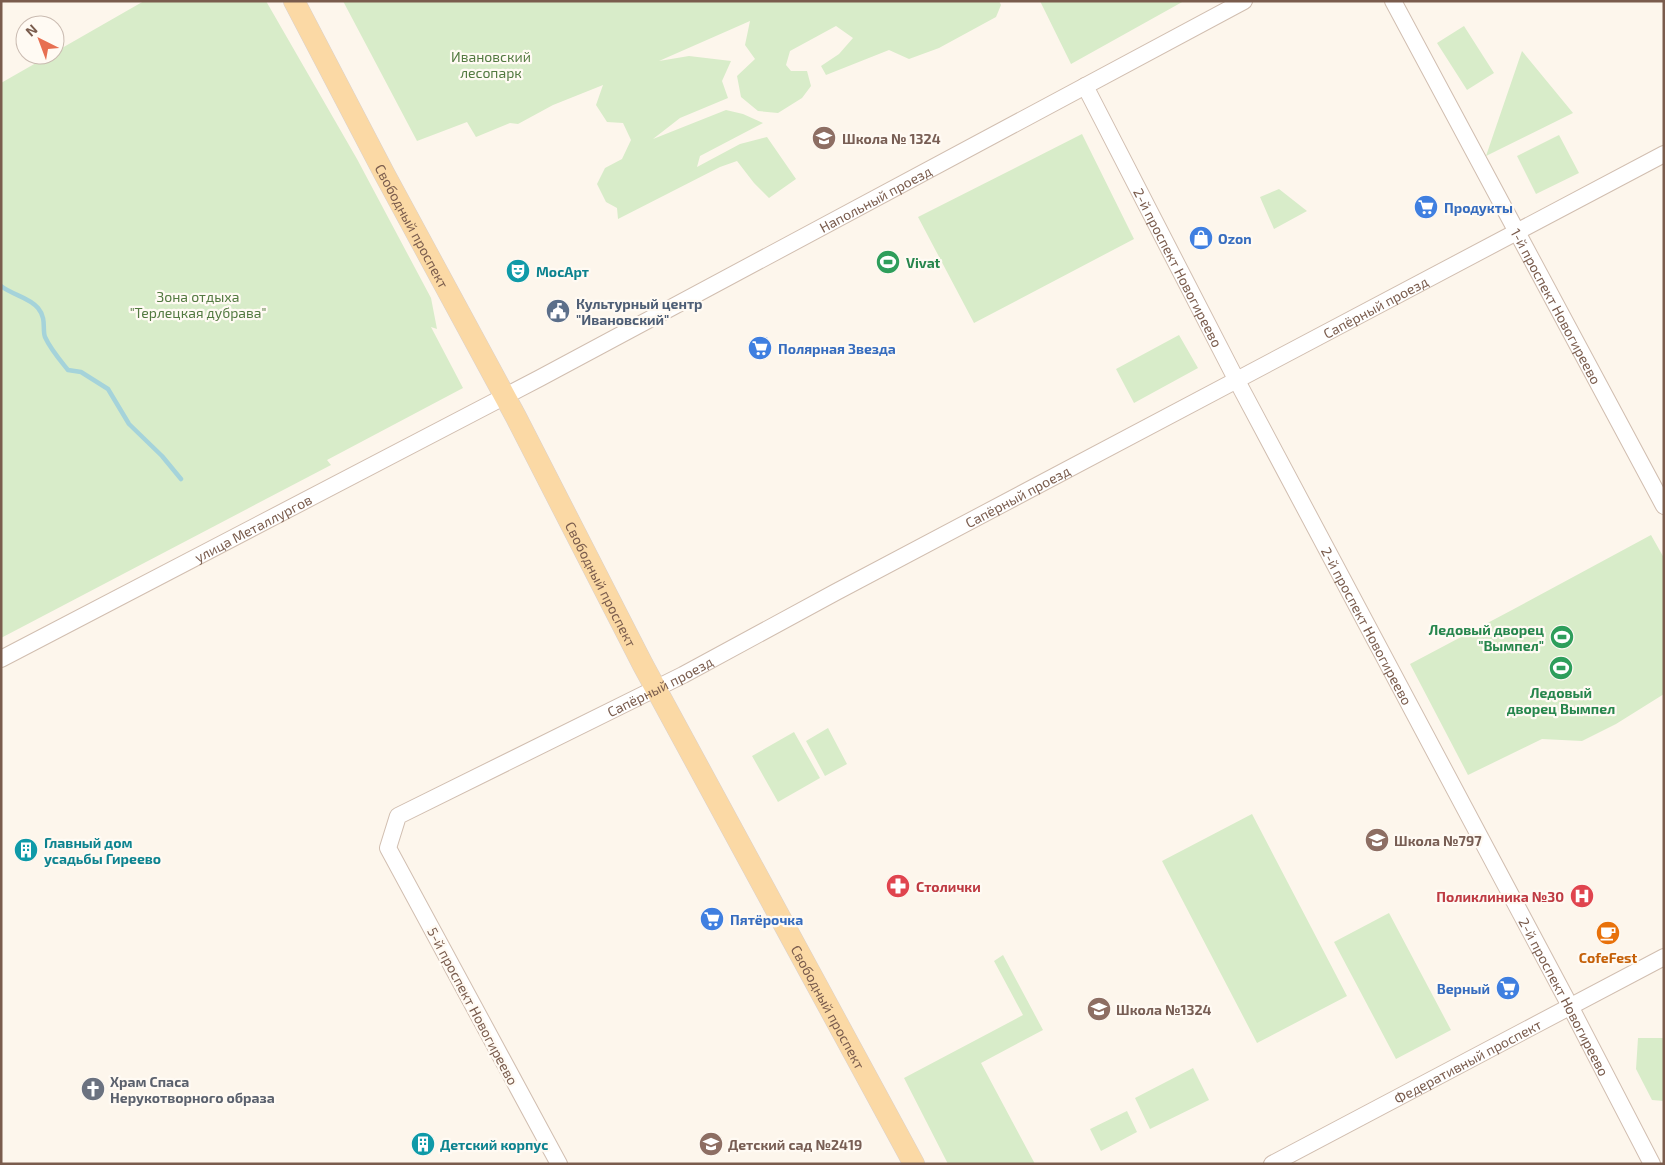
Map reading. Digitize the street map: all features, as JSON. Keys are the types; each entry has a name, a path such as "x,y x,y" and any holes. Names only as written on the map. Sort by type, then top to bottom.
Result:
{"main road":[{"name":"Свободный проспект","path":"294,1 385,175 505,396 638,656 914,1164"}],"street":[{"name":"Напольный проезд","path":"505,396 1244,1"},
{"name":"1-й проспект Новогиреево","path":"1393,1 1664,506"},
{"name":"2-й проспект Новогиреево","path":"1085,86 1236,380 1570,1006 1652,1164"},
{"name":"Сапёрный проезд","path":"388,848 398,816 656,688 1664,154"},
{"name":"улица Металлургов","path":"1,659 505,396"},
{"name":"5-й проспект Новогиреево","path":"388,848 559,1164"},
{"name":"Федеративный проспект","path":"1272,1164 1664,957"}],"green space":[{"name":"Зона отдыха \"Терлецкая дубрава\"","path":"144,1 266,1 357,159 431,298 437,329 431,327 463,388 327,460 331,465 1,638 1,83 32,65 65,65 65,46"},
{"name":"Ивановский лесопарк","path":"343,1 999,1 1001,5 996,17 939,48 909,59 889,50 826,75 821,66 839,54 853,38 836,26 790,51 786,65 791,71 807,71 811,86 802,98 778,113 758,111 741,97 737,76 755,59 745,45 750,21 659,61 689,56 731,61 722,81 728,98 680,118 653,139 726,110 743,114 763,123 700,156 697,167 740,144 767,137 796,179 769,198 754,183 737,161 720,167 618,219 617,208 606,202 597,184 605,168 622,159 631,140 623,123 607,122 596,105 603,85 553,105 518,124 510,123 476,137 467,122 417,141"},
{"path":"1040,1 1184,1 1071,64"},
{"path":"1464,26 1494,73 1467,90 1437,43"},
{"path":"1522,51 1573,113 1486,156"},
{"path":"1082,134 1134,239 974,323 918,217"},
{"path":"1559,135 1579,173 1536,194 1517,156"},
{"path":"1279,189 1307,211 1274,229 1260,197"},
{"path":"1179,335 1198,368 1134,403 1116,369"},
{"name":"Ледовый дворец \"Вымпел\"","path":"1651,535 1664,558 1664,694 1616,724 1582,741 1542,739 1468,775 1410,664"},
{"path":"828,728 847,764 825,776 806,741"},
{"path":"794,732 820,778 778,802 752,756"},
{"path":"1252,814 1347,996 1257,1043 1162,861"},
{"path":"1389,913 1451,1030 1396,1059 1334,942"},
{"path":"1003,955 1043,1030 981,1063 1035,1164 948,1164 904,1078 1023,1015 994,961"},
{"path":"1638,1038 1664,1038 1664,1101 1652,1100 1636,1069"},
{"path":"1193,1068 1209,1100 1150,1129 1135,1098"},
{"path":"1127,1111 1137,1132 1101,1151 1090,1129"}],"waterway":[{"path":"1,286 30,301 38,308 43,320 45,337 68,370 81,372 108,389 129,424 162,456 181,479"}],"place":[{"name":"Школа № 1324","path":"824,138"},
{"name":"Продукты","path":"1426,207"},
{"name":"Ozon","path":"1201,238"},
{"name":"Vivat","path":"888,262"},
{"name":"МосАрт","path":"518,271"},
{"name":"Культурный центр \"Ивановский\"","path":"558,311"},
{"name":"Полярная Звезда","path":"760,348"},
{"name":"Ледовый дворец \"Вымпел\"","path":"1562,637"},
{"name":"Ледовый дворец Вымпел","path":"1561,668"},
{"name":"Школа №797","path":"1377,840"},
{"name":"Главный дом усадьбы Гиреево","path":"26,850"},
{"name":"Столички","path":"898,886"},
{"name":"Поликлиника №30","path":"1582,896"},
{"name":"Пятёрочка","path":"712,919"},
{"name":"CofeFest","path":"1608,933"},
{"name":"Верный","path":"1508,988"},
{"name":"Школа №1324","path":"1099,1009"},
{"name":"Храм Спаса Нерукотворного образа","path":"93,1089"},
{"name":"Детский корпус","path":"423,1144"},
{"name":"Детский сад №2419","path":"711,1144"}]}
